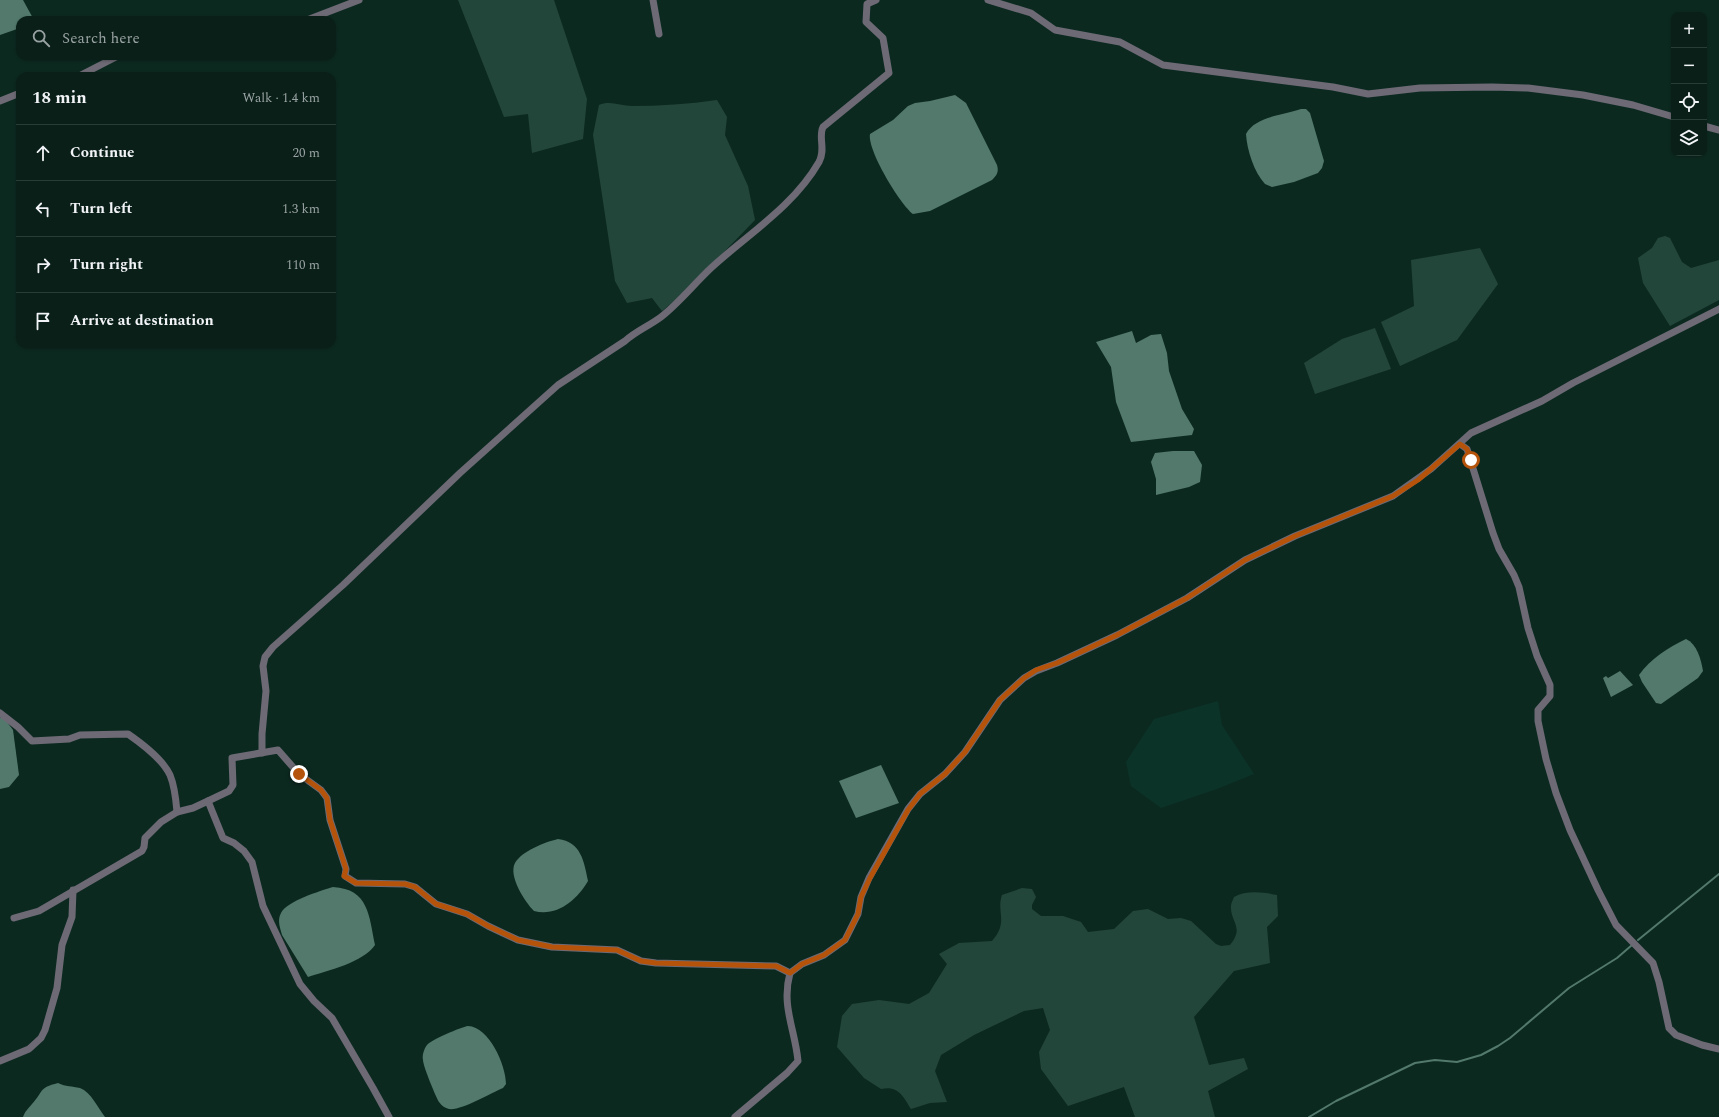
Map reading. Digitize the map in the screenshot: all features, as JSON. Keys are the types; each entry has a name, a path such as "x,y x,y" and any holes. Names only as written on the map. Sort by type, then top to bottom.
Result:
{"street":[{"path":"317,16 360,0"},
{"path":"653,0 659,34"},
{"path":"262,753 266,691 263,666 265,657 273,647 344,585 460,473 558,385 625,341 633,334 655,322 710,269 787,203 808,179 820,160 823,148 821,131 823,127 889,73 882,38 866,22 867,4 876,0"},
{"path":"988,0 1032,13 1055,30 1120,42 1163,65 1333,87 1368,94 1420,88 1528,88 1583,95 1633,105 1671,116"},
{"path":"87,72 110,60"},
{"path":"0,101 16,95"},
{"path":"1707,127 1719,130"},
{"path":"735,1117 787,1073 798,1061 797,1044 789,1017 786,997 790,973 802,964 824,955 845,940 858,914 861,897 870,878 908,810 920,794 945,774 965,752 1000,700 1024,678 1036,670 1057,663 1117,635 1180,602 1245,560 1295,536 1393,496 1418,480 1471,433 1542,401 1573,383 1719,309"},
{"path":"1460,444 1467,449 1499,550 1514,575 1519,587 1528,628 1537,656 1550,685 1550,696 1538,710 1538,721 1546,759 1556,793 1570,830 1616,925 1652,963 1659,982 1669,1028 1676,1036 1719,1049"},
{"path":"0,713 18,727 32,741 68,739 80,736 128,734 162,764 170,774 174,788 177,812"},
{"path":"14,918 40,911 136,853 142,851 145,838 161,822 177,812 193,808 229,791 233,785 232,758 278,750 299,774 321,790 327,798 330,820 346,869 344,876 356,883 405,884 415,887 436,904 467,914 518,940 552,947 617,950 641,961 656,963 776,966 790,973"},
{"path":"208,801 223,838 234,843 244,851 252,862 263,906 300,984 314,1001 332,1018 373,1088 388,1117"},
{"path":"0,1061 29,1049 40,1038 45,1030 57,988 62,945 72,917 74,890"}],"shaded area":[{"path":"0,0 23,0 32,16 16,16 16,29 0,35"},
{"path":"458,0 554,0 587,99 583,139 532,153 528,114 504,117"},
{"path":"955,95 966,103 997,165 997,173 992,180 930,211 913,214 900,200 879,164 870,142 870,134 893,120 908,106 915,103"},
{"path":"717,100 727,117 725,135 748,186 755,220 687,290 662,311 652,298 627,303 615,281 593,135 599,105 611,103 628,106 653,106"},
{"path":"1306,109 1310,113 1324,161 1322,168 1318,173 1294,182 1272,187 1265,184 1254,167 1246,134 1256,123 1271,117"},
{"path":"1665,236 1670,238 1682,262 1691,268 1719,260 1719,300 1670,326 1643,283 1638,258 1652,248 1658,238"},
{"path":"1480,248 1498,284 1457,340 1400,366 1381,322 1414,306 1411,260"},
{"path":"1375,328 1391,369 1315,394 1304,363 1342,339"},
{"path":"1132,331 1136,343 1151,335 1161,334 1167,353 1169,371 1182,409 1194,429 1192,435 1131,442 1116,402 1111,367 1096,342"},
{"path":"1194,451 1202,465 1200,482 1189,487 1156,495 1156,479 1151,462 1155,453"},
{"path":"1686,639 1696,648 1700,657 1703,671 1698,678 1661,704 1656,703 1639,675 1643,669 1660,654"},
{"path":"1620,671 1633,685 1611,697 1603,678 1606,676 1608,678"},
{"path":"1218,701 1222,725 1254,774 1217,789 1161,808 1131,786 1126,762 1154,719"},
{"path":"0,718 4,718 13,730 19,775 9,787 0,789"},
{"path":"881,765 899,803 856,818 839,781"},
{"path":"558,839 566,841 577,848 585,866 588,881 578,895 566,905 551,912 534,911 526,902 518,888 513,868 518,859 528,851 547,842"},
{"path":"333,887 345,889 354,893 361,899 369,914 375,945 370,951 354,961 335,969 308,977 282,935 279,918 284,909 290,904 312,894"},
{"path":"1022,888 1032,889 1036,897 1032,905 1032,909 1041,916 1063,916 1081,922 1088,932 1114,929 1133,911 1148,909 1168,919 1181,918 1191,921 1216,944 1221,946 1230,945 1236,934 1237,929 1231,912 1231,905 1234,897 1249,892 1277,895 1278,916 1267,927 1270,963 1234,971 1194,1017 1209,1065 1244,1058 1248,1069 1208,1091 1215,1117 1135,1117 1124,1087 1068,1106 1041,1069 1039,1052 1050,1030 1043,1008 1024,1011 974,1035 941,1055 935,1071 947,1102 930,1103 911,1109 896,1090 887,1088 881,1089 864,1078 837,1047 842,1016 852,1004 879,1000 909,1004 929,993 947,964 939,954 959,943 992,941 1000,928 1000,907 1002,895"},
{"path":"468,1026 476,1028 483,1033 495,1048 503,1067 506,1084 503,1088 468,1105 449,1109 442,1106 437,1099 425,1068 423,1054 427,1045 434,1040"},
{"path":"58,1083 84,1090 88,1093 105,1117 23,1117 44,1088"}],"waterway":[{"path":"1638,940 1719,874"},
{"path":"1309,1117 1336,1101 1415,1063 1435,1060 1457,1062 1481,1055 1498,1046 1510,1038 1569,988 1617,958 1632,945"}],"route":[{"path":"299,774 321,790 327,798 330,820 346,869 344,876 356,883 389,885 405,884 415,887 436,904 467,914 518,940 552,947 606,948 617,950 641,961 656,963 776,966 790,973 802,964 824,955 845,940 858,914 861,897 870,878 908,810 920,794 945,774 965,752 1000,700 1024,678 1036,670 1057,663 1117,635 1187,598 1245,560 1295,536 1393,496 1418,480 1460,444 1467,449 1471,460"}]}
